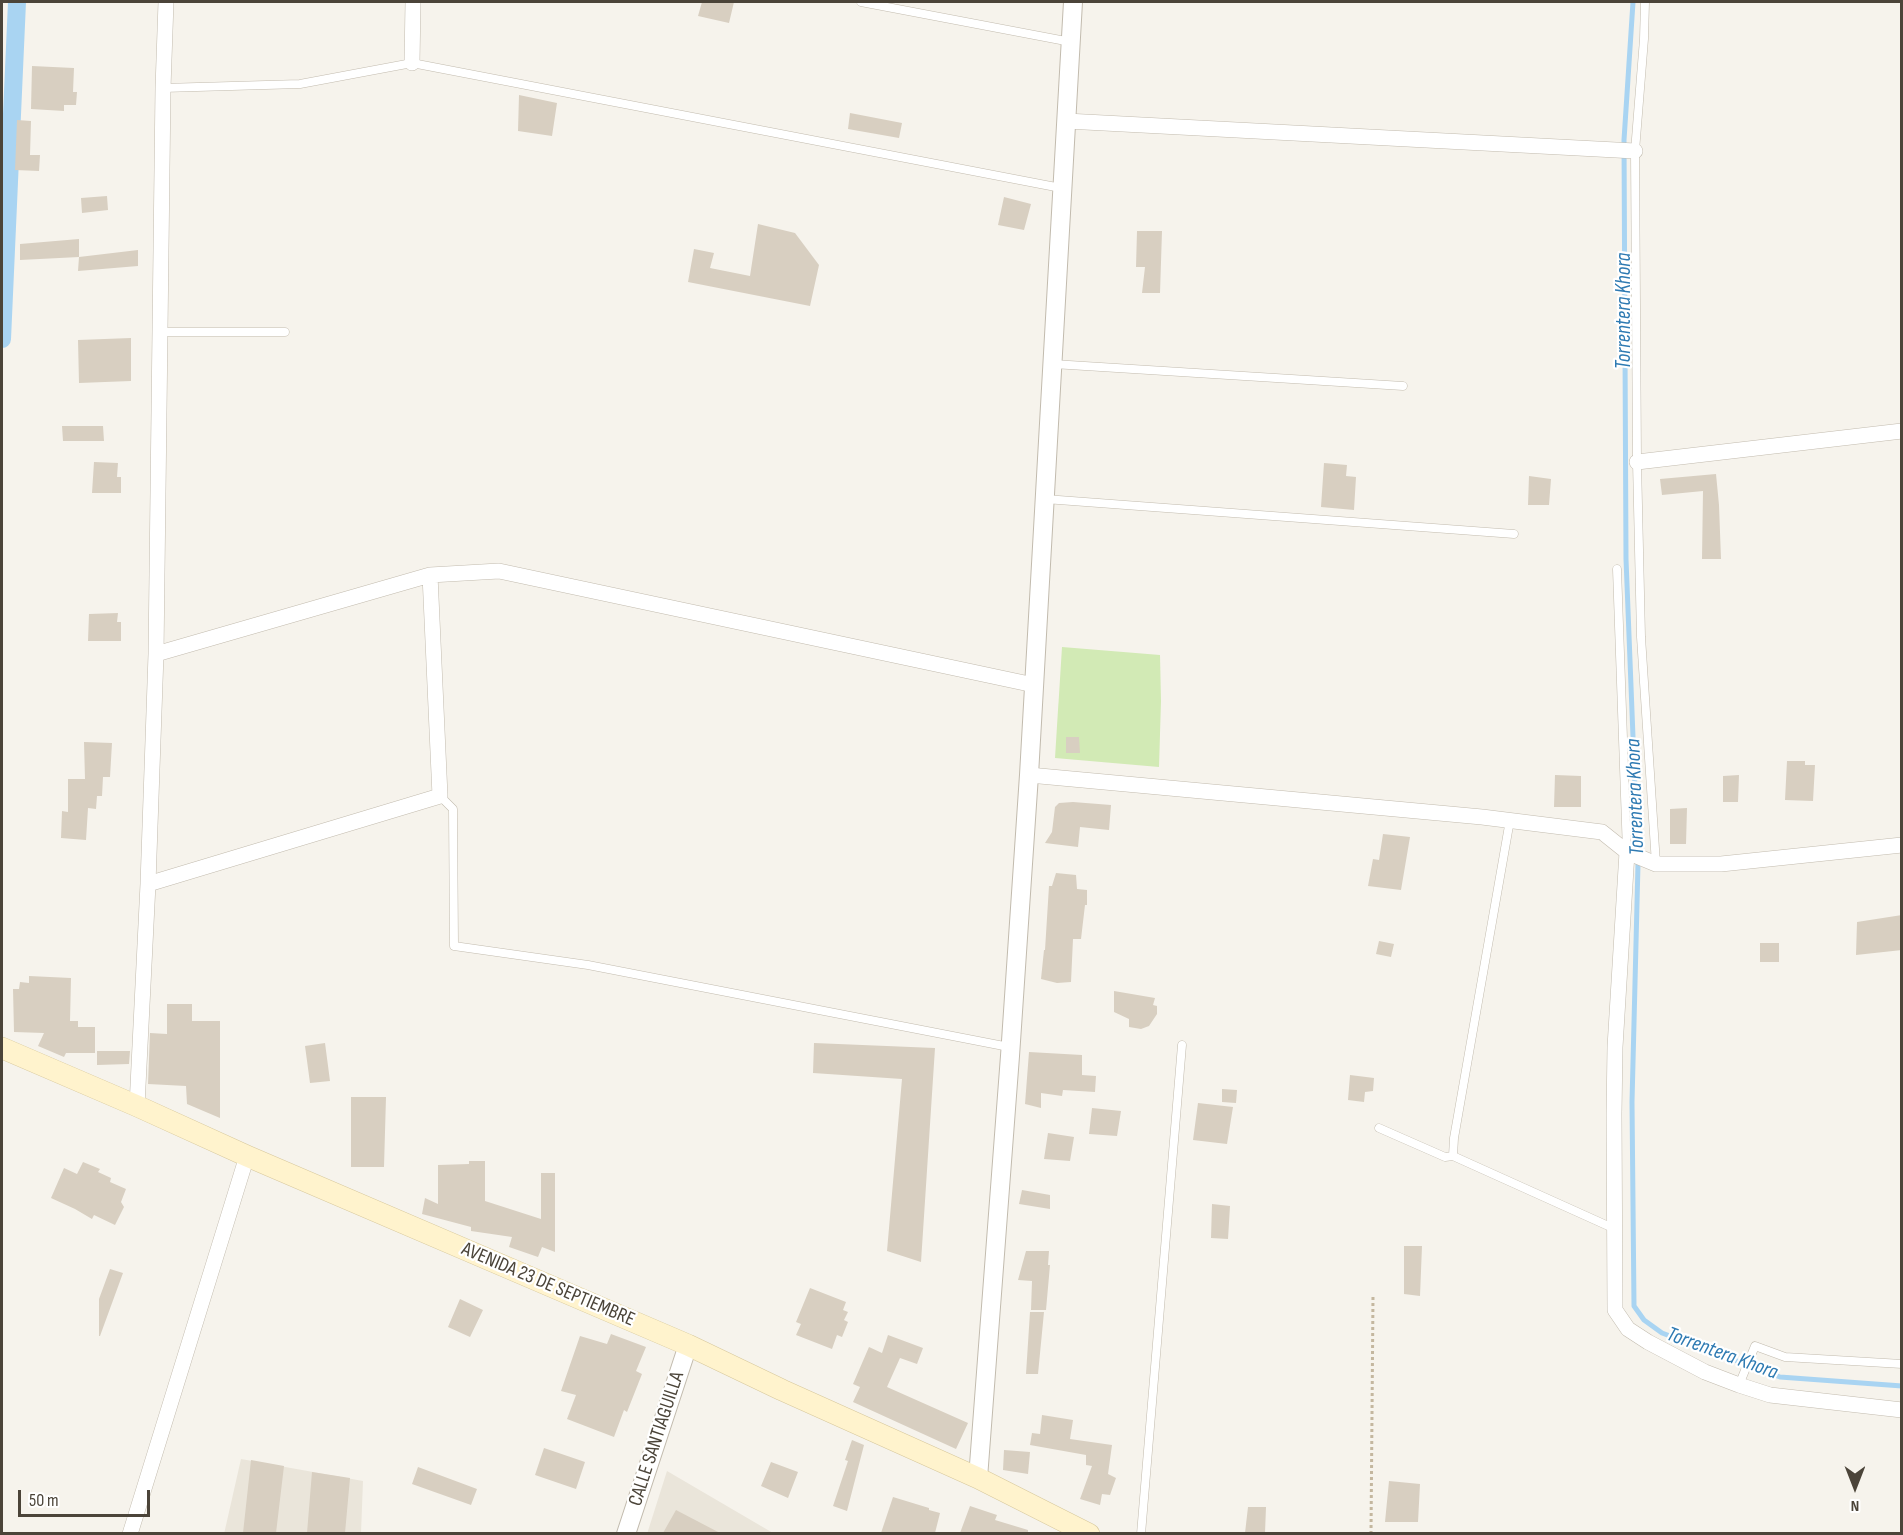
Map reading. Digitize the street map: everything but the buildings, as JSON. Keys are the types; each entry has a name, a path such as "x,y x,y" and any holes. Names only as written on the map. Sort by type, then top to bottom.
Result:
{"main road":[{"name":"AVENIDA 23 DE SEPTIEMBRE","path":"2,1048 247,1156 688,1344 782,1390 978,1478 1089,1533"}],"street":[{"path":"137,1106 156,654 166,2"},
{"path":"412,63 414,2"},
{"path":"978,1478 1029,775 1073,2"},
{"path":"1066,121 1635,151"},
{"path":"1637,462 1902,431"},
{"path":"156,654 430,575 499,572 1034,685"},
{"path":"148,884 440,796 430,575"},
{"path":"1029,775 1510,820 1602,832 1627,852 1656,864 1721,864 1902,845"},
{"path":"1627,852 1615,1047 1615,1310 1628,1329 1705,1372 1739,1385 1770,1395 1902,1410"},
{"path":"130,1533 247,1156"},
{"name":"CALLE SANTIAGUILLA","path":"626,1533 688,1344"}],"lane":[{"path":"861,2 1071,42"},
{"path":"1645,2 1635,151 1637,462 1641,637 1656,864"},
{"path":"163,88 300,84 412,63 1063,188"},
{"path":"160,332 285,332"},
{"path":"1053,364 1403,386"},
{"path":"1045,499 1514,534"},
{"path":"1617,569 1627,852"},
{"path":"440,796 453,809 454,946 588,965 1011,1047"},
{"path":"1453,1156 1454,1138 1510,820"},
{"path":"1141,1533 1182,1045"},
{"path":"1379,1128 1445,1157 1453,1156 1614,1229"},
{"path":"1739,1385 1755,1346 1785,1357 1902,1364"}],"path":[{"path":"1371,1533 1373,1296"}],"shaded area":[{"path":"241,1459 363,1481 361,1533 224,1534"},
{"path":"667,1471 773,1533 647,1534"}],"green space":[{"path":"1062,647 1160,655 1159,767 1055,758"}],"waterway":[{"path":"2,339 17,2"},
{"name":"Torrentera Khora","path":"1633,2 1624,140 1626,559 1638,864 1632,1102 1634,1306 1644,1320 1662,1333 1780,1377 1902,1386"}]}
